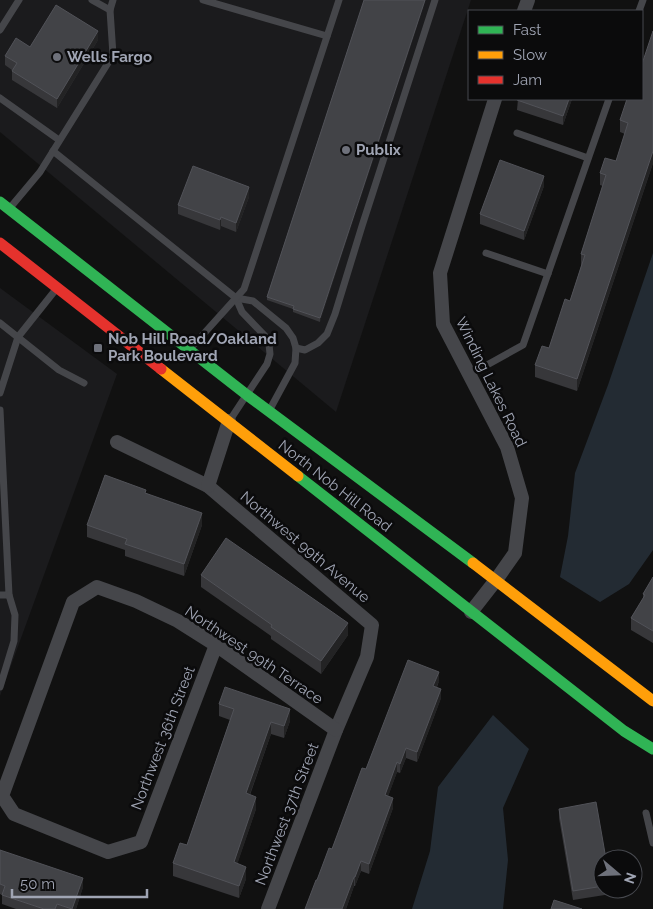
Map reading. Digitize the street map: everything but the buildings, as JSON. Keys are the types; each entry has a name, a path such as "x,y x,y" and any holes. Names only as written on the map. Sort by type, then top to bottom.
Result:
{"main road":[{"name":"North Nob Hill Road","path":"5,206 269,412 496,580 653,700"},
{"name":"North Nob Hill Road","path":"0,243 624,731 653,749"}],"street":[{"name":"Winding Lakes Road","path":"471,612 515,553 522,498 507,447 443,324 440,272 494,100"},
{"path":"208,486 229,421"},
{"name":"Northwest 99th Avenue","path":"117,442 208,486 372,625 367,657 336,730"},
{"name":"Northwest 99th Terrace","path":"141,842 108,852 14,814 2,796 73,602 97,587 136,601 178,621 216,645 336,730"},
{"name":"Northwest 36th Street","path":"141,842 216,645"},
{"name":"Northwest 37th Street","path":"268,909 336,730"}],"lane":[{"path":"0,30 19,0"},
{"path":"92,0 110,10"},
{"path":"5,206 40,172 113,55 110,10 113,0"},
{"path":"203,0 327,36"},
{"path":"189,351 244,289 339,0"},
{"path":"296,348 305,350 318,343 327,334 335,314 435,0"},
{"path":"0,98 59,140"},
{"path":"469,375 524,345 609,100"},
{"path":"517,133 588,158"},
{"path":"53,151 236,298 242,312 266,336 270,354 267,364 229,421"},
{"path":"486,253 548,274"},
{"path":"0,392 18,337 57,288"},
{"path":"236,298 253,301 286,328 293,338 296,348 295,363 269,412"},
{"path":"0,323 59,370 84,384"},
{"path":"0,410 9,595 16,615 14,642 0,687"},
{"path":"0,595 9,595"},
{"path":"646,813 653,843"}],"shaded area":[{"path":"0,0 471,0 336,412 0,132"},
{"path":"653,253 653,550 629,584 600,602 560,577 568,536 575,473 608,385"},
{"path":"0,288 117,374 0,696"},
{"path":"493,715 529,749 503,808 508,860 503,909 412,909 430,851 438,787"}],"traffic: fast":[{"path":"0,202 247,395 473,563"},
{"path":"298,476 624,731 653,749"}],"traffic: slow":[{"path":"161,369 298,476"},
{"path":"473,563 653,701"}],"traffic: jam":[{"path":"0,243 161,369"}],"place":[{"name":"Wells Fargo","path":"57,57"},
{"name":"Publix","path":"346,150"},
{"name":"Nob Hill Road/Oakland Park Boulevard","path":"98,348"}]}
